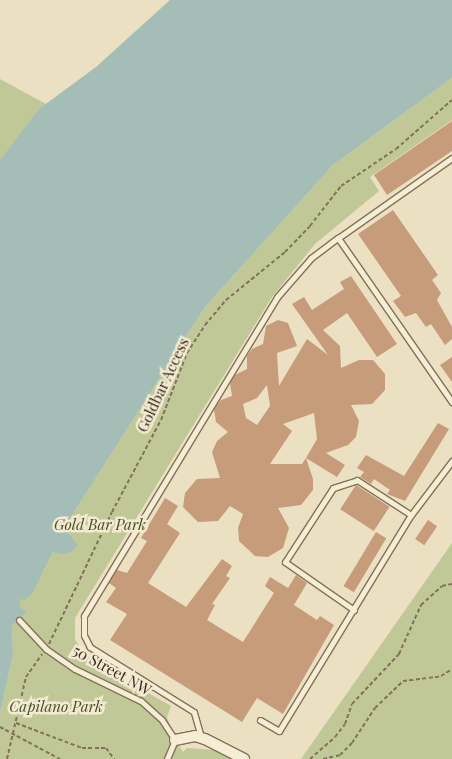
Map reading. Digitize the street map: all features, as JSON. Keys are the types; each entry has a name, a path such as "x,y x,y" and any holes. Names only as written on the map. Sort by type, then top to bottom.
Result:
{"street":[{"path":"175,740 201,738 244,759"}],"lane":[{"path":"201,738 194,712 90,647 84,635 84,616 277,297 311,258 452,158"},
{"path":"338,238 452,402"},
{"path":"260,720 279,731 412,515 452,461"},
{"path":"354,610 285,562 333,488 357,480 412,515"},
{"name":"50 Street NW","path":"19,620 46,649 76,669 141,701 162,720 175,740"},
{"path":"166,759 175,740"}],"path":[{"name":"Goldbar Access","path":"7,759 26,677 46,649 112,512 161,420 187,353 205,325 226,300 291,246 341,186 396,149 452,100"},
{"path":"310,759 335,738 345,724 352,704 399,654 421,605 442,586 452,584"},
{"path":"323,759 340,755 352,743 374,708 403,680 441,676 452,669"},
{"path":"16,723 82,748 106,748 114,759"},
{"path":"0,726 60,759"}],"green space":[{"name":"Gold Bar Park","path":"452,78 452,120 370,177 379,191 315,244 272,297 75,618 75,639 81,650 94,662 171,706 167,717 175,740 183,752 187,748 216,750 232,759 0,759 0,713 13,655 12,626 26,612 20,607 20,597 40,578 53,552 77,545 64,528 205,307 333,165"},
{"path":"0,79 46,104 0,160"},
{"path":"452,543 452,759 301,759"}],"water":[{"path":"170,0 452,0 452,78 333,165 205,307 64,528 78,545 71,552 62,554 53,552 32,594 24,601 20,598 20,607 27,612 12,626 13,655 0,713 0,160 39,109 96,67"}],"building":[{"path":"452,121 452,151 387,195 374,175"},
{"path":"393,210 438,275 432,280 441,293 437,300 452,327 452,339 445,345 431,324 426,327 416,313 405,317 393,301 401,296 358,234"},
{"path":"351,276 397,344 377,357 347,313 323,330 340,346 341,368 359,360 373,360 385,374 385,390 372,404 351,405 359,421 356,437 348,445 326,453 345,465 337,477 306,458 313,479 313,490 301,505 278,508 289,528 283,548 268,557 255,556 239,541 238,528 243,514 230,506 218,521 198,522 183,507 185,493 197,479 220,478 212,452 217,441 228,432 216,422 214,409 221,400 232,396 230,383 235,375 247,369 247,356 252,349 263,344 266,326 278,320 288,323 297,346 277,353 279,386 307,339 328,355 292,304 304,297 312,310 344,289 340,282","holes":["267,385 270,406 257,425 246,418 243,404 257,398","314,413 317,439 302,464 270,464 292,431 283,424"]},
{"path":"452,357 452,382 440,365"},
{"path":"438,423 449,429 405,501 387,494 390,490 374,479 371,484 360,477 364,472 357,468 366,455 404,476"},
{"path":"356,485 390,507 374,531 340,509"},
{"path":"165,498 178,506 167,524 180,533 148,583 186,607 222,559 232,566 226,576 230,578 212,604 215,605 207,620 243,642 274,593 265,586 270,577 288,588 296,575 307,583 294,605 317,620 320,616 334,625 283,714 257,698 242,722 110,640 127,614 106,602 116,588 109,583 117,570 127,573 147,541 141,538"},
{"path":"428,520 437,526 424,545 415,539"},
{"path":"376,532 386,538 354,592 344,586"}],"park label":[{"name":"Capilano Park","path":"56,707"}]}
